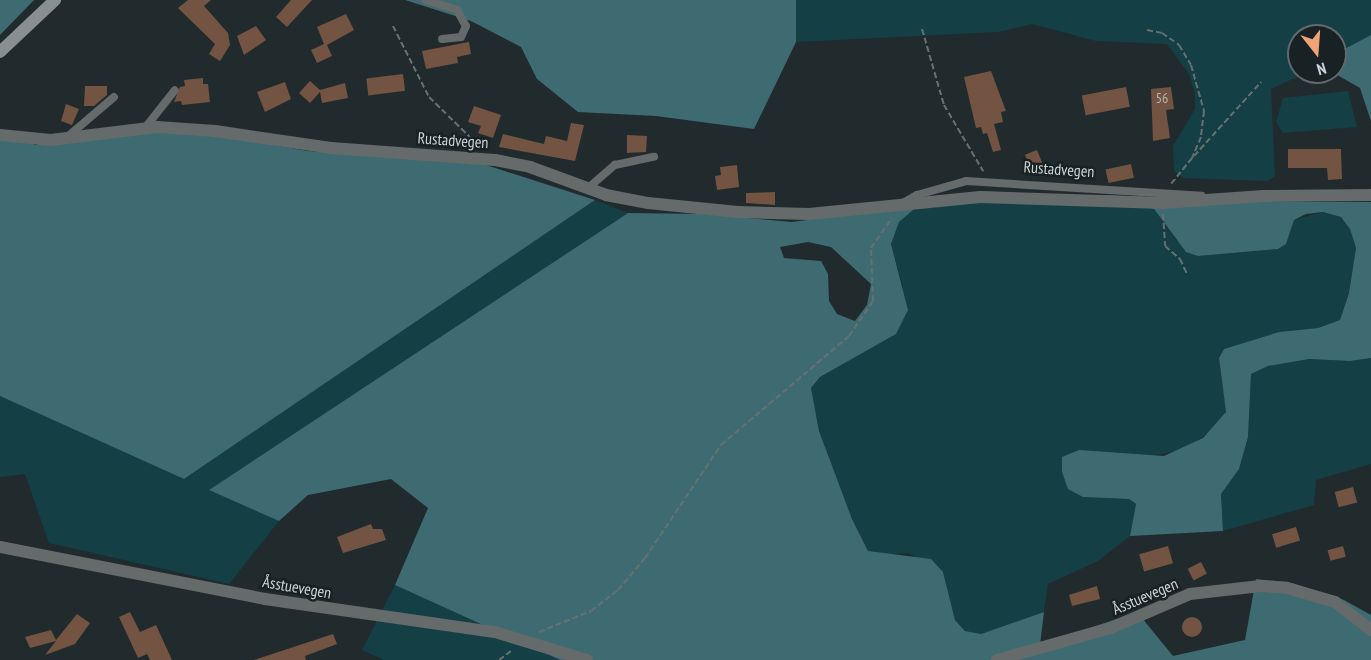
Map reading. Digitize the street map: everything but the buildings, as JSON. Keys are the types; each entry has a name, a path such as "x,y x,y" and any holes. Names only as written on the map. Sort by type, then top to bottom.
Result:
{"main road":[{"path":"0,52 55,0"}],"street":[{"name":"Rustadvegen","path":"0,135 65,138 145,128 215,131 331,148 495,160 530,167 586,189 648,203 738,212 809,214 1020,196 1221,199 1371,195"},
{"name":"Åsstuevegen","path":"0,547 265,599 411,623 464,626 519,639 587,660"},
{"name":"Åsstuevegen","path":"997,660 1111,628 1190,594 1262,586 1287,588 1335,602 1371,630"}],"lane":[{"path":"425,0 457,10 466,26 461,37 442,39"},
{"path":"145,128 175,90"},
{"path":"65,138 114,97"},
{"path":"586,189 615,165 654,157"},
{"name":"Rustadvegen","path":"900,205 917,195 966,181 1163,197"}],"path":[{"path":"393,26 429,97 453,124 495,160"},
{"path":"922,29 944,105 983,171"},
{"path":"1147,30 1162,33 1179,45 1198,86 1204,111 1201,137 1192,158"},
{"path":"1187,274 1180,259 1165,246 1163,197 1192,158 1261,82"},
{"path":"519,639 591,611 618,590 645,558 721,445 849,336 873,301 873,242 900,211 900,205"}],"shaded area":[{"path":"0,0 34,0 0,35"},
{"path":"405,0 796,0 796,42 754,129 656,116 578,112 537,79 521,47 471,21"},
{"path":"796,0 1371,0 1371,35 1347,48 1347,24 1287,24 1287,82 1271,89 1275,176 1267,181 1183,178 1174,171 1173,146 1195,109 1195,93 1189,74 1167,44 1096,41 1032,24 998,32 796,42"},
{"path":"1371,35 1371,121 1360,88 1347,81 1347,48"},
{"path":"1348,91 1357,127 1283,133 1276,122 1283,98"},
{"path":"0,130 35,145 159,130 197,132 308,151 483,164 595,200 184,479 0,396"},
{"path":"985,191 1133,203 1154,209 1175,239 1198,256 1278,249 1286,244 1294,220 1323,212 1341,217 1350,229 1356,248 1349,293 1340,320 1318,328 1279,332 1224,349 1219,358 1226,412 1219,424 1187,449 1147,457 1083,497 1129,499 1136,505 1130,536 1098,561 1048,584 1044,612 981,634 965,631 955,620 943,572 909,553 880,555 868,551 852,519 819,431 811,388 820,377 896,334 903,287 891,244 899,222 919,205"},
{"path":"1105,195 1246,202 1371,202 1371,358 1350,361 1309,359 1268,366 1251,374 1248,437 1239,469 1221,494 1223,531 1130,536 1136,504 1129,499 1083,497 1068,489 1062,472 1062,457 1079,450 1164,456 1203,438 1226,412 1219,358 1224,349 1279,332 1318,328 1340,320 1349,293 1356,248 1350,229 1341,217 1323,212 1306,214 1294,220 1286,244 1278,249 1198,256 1186,252 1154,209 1133,203 1074,199"},
{"path":"595,200 628,213 210,490 279,521 229,584 49,543 25,474 0,477 0,396 184,479"},
{"path":"919,205 899,222 891,244 908,310 896,334 820,377 811,388 819,431 852,519 868,551 931,559 943,572 955,620 965,631 981,634 1044,612 1040,645 1137,612 1173,656 1245,640 1256,579 1292,583 1344,600 1371,615 1371,660 560,660 395,585 428,508 391,479 308,495 279,521 209,490 628,213 701,214 792,222","holes":["808,242 831,247 871,284 867,305 855,321 837,314 829,301 828,274 821,261 784,258 780,247"]},
{"path":"1371,358 1371,464 1316,480 1314,505 1223,531 1221,494 1239,469 1248,437 1251,374 1268,366 1309,359 1350,361"},
{"path":"395,585 560,660 384,660 362,650"}]}
